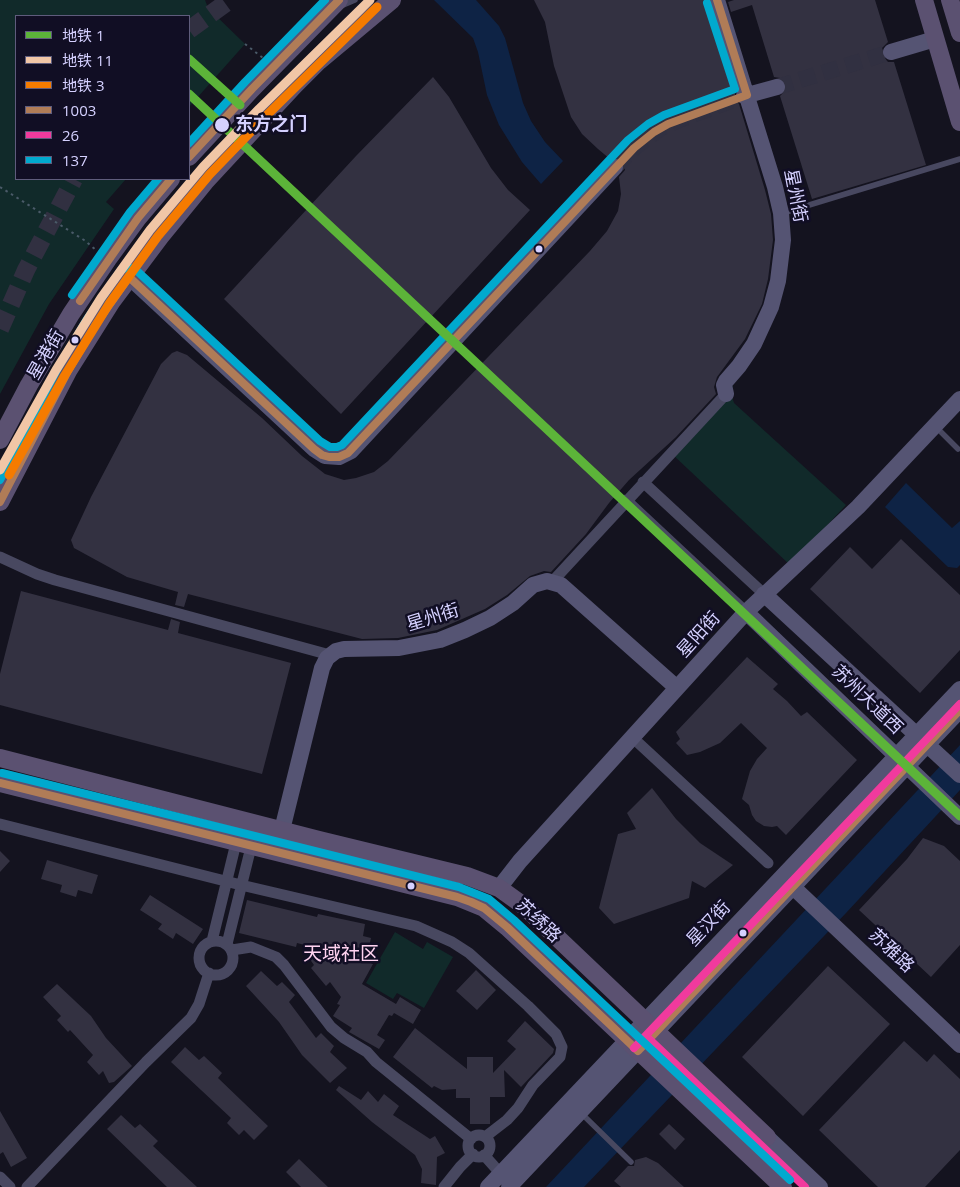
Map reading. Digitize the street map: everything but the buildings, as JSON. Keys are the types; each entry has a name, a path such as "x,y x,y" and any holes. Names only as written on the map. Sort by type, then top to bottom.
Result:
{"main road":[{"path":"190,157 328,6 339,0"},
{"name":"星港街","path":"0,502 68,370 96,324 130,277 205,182 256,126 320,62 392,0"},
{"path":"924,0 960,122"},
{"path":"950,0 960,33"},
{"name":"星港街","path":"0,440 55,339 108,259 138,218 170,180"},
{"name":"苏绣路","path":"0,758 467,876 500,888 524,906 767,1137"},
{"name":"苏绣路","path":"0,782 243,845 457,897 484,908 507,927 783,1187"}],"street":[{"name":"星州街","path":"717,0 775,187 781,213 782,254 778,281 766,320 754,344 726,381 724,385 726,394"},
{"path":"891,52 935,38"},
{"path":"746,96 778,87"},
{"path":"130,277 314,449 325,456 339,457 351,451 615,167"},
{"path":"677,688 561,585 552,582 726,394"},
{"name":"星阳街","path":"500,888 520,861 746,612 858,507 960,399"},
{"path":"643,482 764,594"},
{"path":"626,500 746,612"},
{"path":"0,556 37,574 55,580 330,655 325,660 322,668 282,830"},
{"name":"星州街","path":"330,655 336,651 399,648 440,640 490,618 513,603 538,582 552,582"},
{"name":"苏州大道西","path":"764,594 960,775"},
{"name":"苏州大道西","path":"746,612 956,813"},
{"name":"星汉街","path":"928,744 960,689"},
{"name":"星汉街","path":"510,1183 656,1033 960,710"},
{"path":"632,737 768,863"},
{"name":"星汉街","path":"656,1033 907,767"},
{"path":"0,824 241,885 416,926 434,932 469,953 556,1034 562,1048 560,1057 534,1085 518,1108 485,1137"},
{"path":"212,941 226,881 243,845"},
{"path":"243,845 241,885 229,947 233,960 228,970 219,975 209,973 201,966 199,956 203,946 212,941 222,942 229,947 251,947 276,957 332,1027 344,1038 367,1052 376,1062 471,1139"},
{"name":"苏雅路","path":"794,887 960,1045"},
{"path":"26,1187 191,1018 199,1004 209,973"},
{"name":"星汉街","path":"488,1187 510,1183 581,1113 638,1051"},
{"path":"444,1187 460,1167 478,1155 490,1148 489,1142 485,1137 478,1135 471,1139 469,1148 478,1155 510,1183"},
{"name":"苏绣路","path":"767,1137 820,1187"},
{"path":"0,1178 10,1187"}],"lane":[{"path":"328,6 355,0"},
{"path":"781,213 960,159"},
{"path":"935,426 958,450"},
{"path":"581,1113 631,1162"}],"path":[{"path":"245,44 274,67"},
{"path":"0,187 84,240 108,259"}],"green space":[{"path":"0,0 205,0 208,8 245,44 190,106 190,15 15,15 15,180 125,180 106,202 114,209 49,304 0,394"},
{"path":"733,385 731,394 734,403 846,505 790,565 672,454"},
{"path":"395,932 423,949 427,942 453,957 424,1008 397,993 393,999 366,983"}],"water":[{"path":"434,0 476,0 499,26 505,38 523,103 531,121 545,142 563,161 541,184 522,162 499,125 487,95 478,52 473,38"},
{"path":"906,483 952,528 960,521 960,565 957,568 948,567 885,507"},
{"path":"960,745 960,790 846,913 584,1187 546,1187"}],"tunnel":[{"path":"190,29 230,0"},
{"path":"777,87 891,52"},
{"path":"615,167 634,148 661,128 744,96"},
{"path":"0,329 26,270 73,180"}],"metro line":[{"name":"11","path":"0,470 56,370 101,298 150,230 203,167 370,0"},
{"name":"3","path":"9,475 65,375 109,304 158,236 210,174 377,7"},
{"name":"1","path":"190,60 240,105"},
{"name":"1","path":"190,95 960,816"}],"transit line":[{"name":"137","path":"190,142 325,0"},
{"name":"1003","path":"190,156 339,0"},
{"name":"1003","path":"0,502 68,371 96,324 129,277 314,449 322,455 329,457 339,457 348,453 634,148 654,132 668,124 747,95 717,0"},
{"name":"137","path":"0,480 59,366 87,319 121,270 128,267 136,270 320,441 330,447 342,445 628,140 648,124 664,115 735,89 707,3"},
{"name":"137","path":"72,295 130,212 157,180"},
{"name":"1003","path":"80,301 138,218 170,180"},
{"name":"26","path":"634,1048 960,704"},
{"name":"1003","path":"0,783 471,902 484,908 507,927 638,1051 960,710"},
{"name":"137","path":"2,773 459,887 489,899 514,920 790,1180"},
{"name":"26","path":"649,1039 805,1187"}],"place":[{"name":"东方之门","path":"222,125"}],"district":[{"name":"天域社区","path":"341,955"}]}
